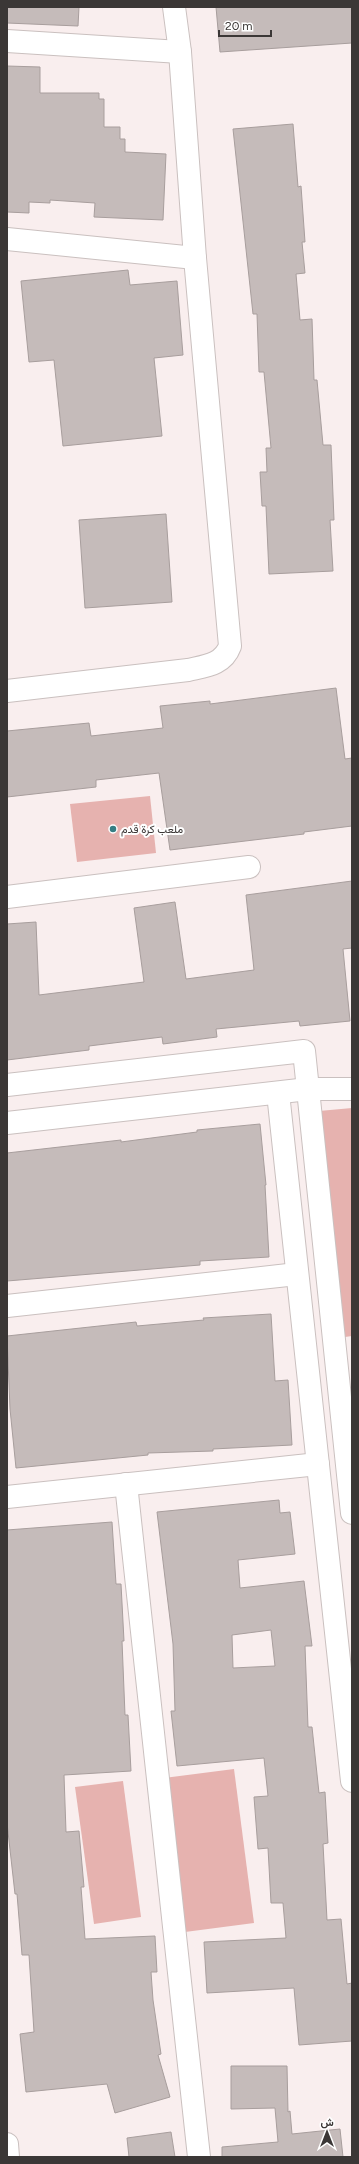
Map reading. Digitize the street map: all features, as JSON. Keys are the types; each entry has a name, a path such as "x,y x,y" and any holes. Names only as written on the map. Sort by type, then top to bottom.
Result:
{"street":[{"path":"7,691 188,670 217,663 227,654 230,646 195,258 180,52 174,7"},
{"path":"7,41 180,52"},
{"path":"7,239 195,258"},
{"path":"7,897 249,867"},
{"path":"7,1085 304,1051 352,1513"},
{"path":"7,1123 308,1089 352,1089"},
{"path":"278,1093 352,1781"},
{"path":"7,1306 297,1274"},
{"path":"7,1496 318,1464"},
{"path":"126,1484 200,2157"},
{"path":"7,2144 8,2157"}],"shaded area":[{"name":"ملعب كرة قدم","path":"150,796 156,853 77,862 70,804"},
{"path":"352,1108 352,1336 345,1337 319,1111"},
{"path":"234,1769 254,1923 185,1932 164,1778"},
{"path":"123,1781 141,1917 94,1924 75,1787"}],"building":[{"path":"7,7 79,7 78,26 7,23"},
{"path":"216,7 352,7 352,43 220,52"},
{"path":"7,66 40,67 40,93 99,93 99,99 104,99 104,127 120,127 120,139 125,139 125,152 166,154 163,220 94,217 95,203 50,200 50,203 29,202 29,213 7,212"},
{"path":"293,124 298,187 301,186 305,242 302,242 305,273 296,274 300,320 312,319 314,380 317,380 323,445 331,445 334,520 330,520 333,571 269,574 266,506 262,506 260,472 267,472 266,448 271,448 264,372 259,372 257,314 253,314 233,129"},
{"path":"128,270 130,285 177,281 183,355 154,358 162,436 63,446 54,360 29,362 21,281"},
{"path":"166,514 172,602 85,608 79,520"},
{"path":"336,688 345,759 352,758 352,826 304,832 304,834 170,850 159,773 96,780 96,787 7,797 7,731 89,723 91,736 163,728 160,706 210,701 210,704"},
{"path":"352,881 352,948 343,949 350,1021 300,1026 299,1021 216,1029 217,1037 163,1044 162,1037 89,1046 89,1050 7,1060 7,924 36,922 39,995 144,982 134,908 175,902 186,979 254,970 246,895"},
{"path":"260,1124 266,1185 269,1257 200,1261 200,1265 7,1281 7,1153 121,1140 121,1142 197,1132 197,1130"},
{"path":"271,1314 275,1381 288,1380 292,1445 213,1449 213,1451 148,1453 148,1455 16,1468 10,1409 7,1336 136,1322 137,1326 204,1320 203,1318"},
{"path":"279,1500 280,1513 290,1512 295,1554 238,1560 240,1588 304,1581 312,1646 305,1646 308,1727 312,1727 319,1793 325,1792 328,1843 323,1844 327,1920 341,1919 347,1984 352,1983 352,2041 299,2045 294,1988 207,1993 204,1942 286,1938 283,1903 271,1903 268,1848 258,1849 254,1797 268,1796 264,1758 177,1766 171,1711 175,1711 173,1644 157,1512","holes":["271,1630 275,1666 233,1668 232,1635"]},
{"path":"112,1522 116,1584 121,1584 124,1641 122,1641 125,1715 128,1715 131,1771 64,1775 66,1832 79,1831 84,1887 81,1887 85,1939 155,1936 157,1972 151,1972 153,2000 161,2054 158,2055 170,2097 115,2113 107,2084 26,2092 20,2034 34,2032 29,1955 22,1955 17,1894 15,1894 7,1823 7,1530"},
{"path":"231,2066 287,2066 288,2112 290,2111 292,2134 340,2129 343,2157 222,2157 222,2147 278,2142 275,2108 231,2109"},
{"path":"171,2132 175,2157 129,2157 127,2138"}],"place":[{"name":"ملعب كرة قدم","path":"113,829"}]}
